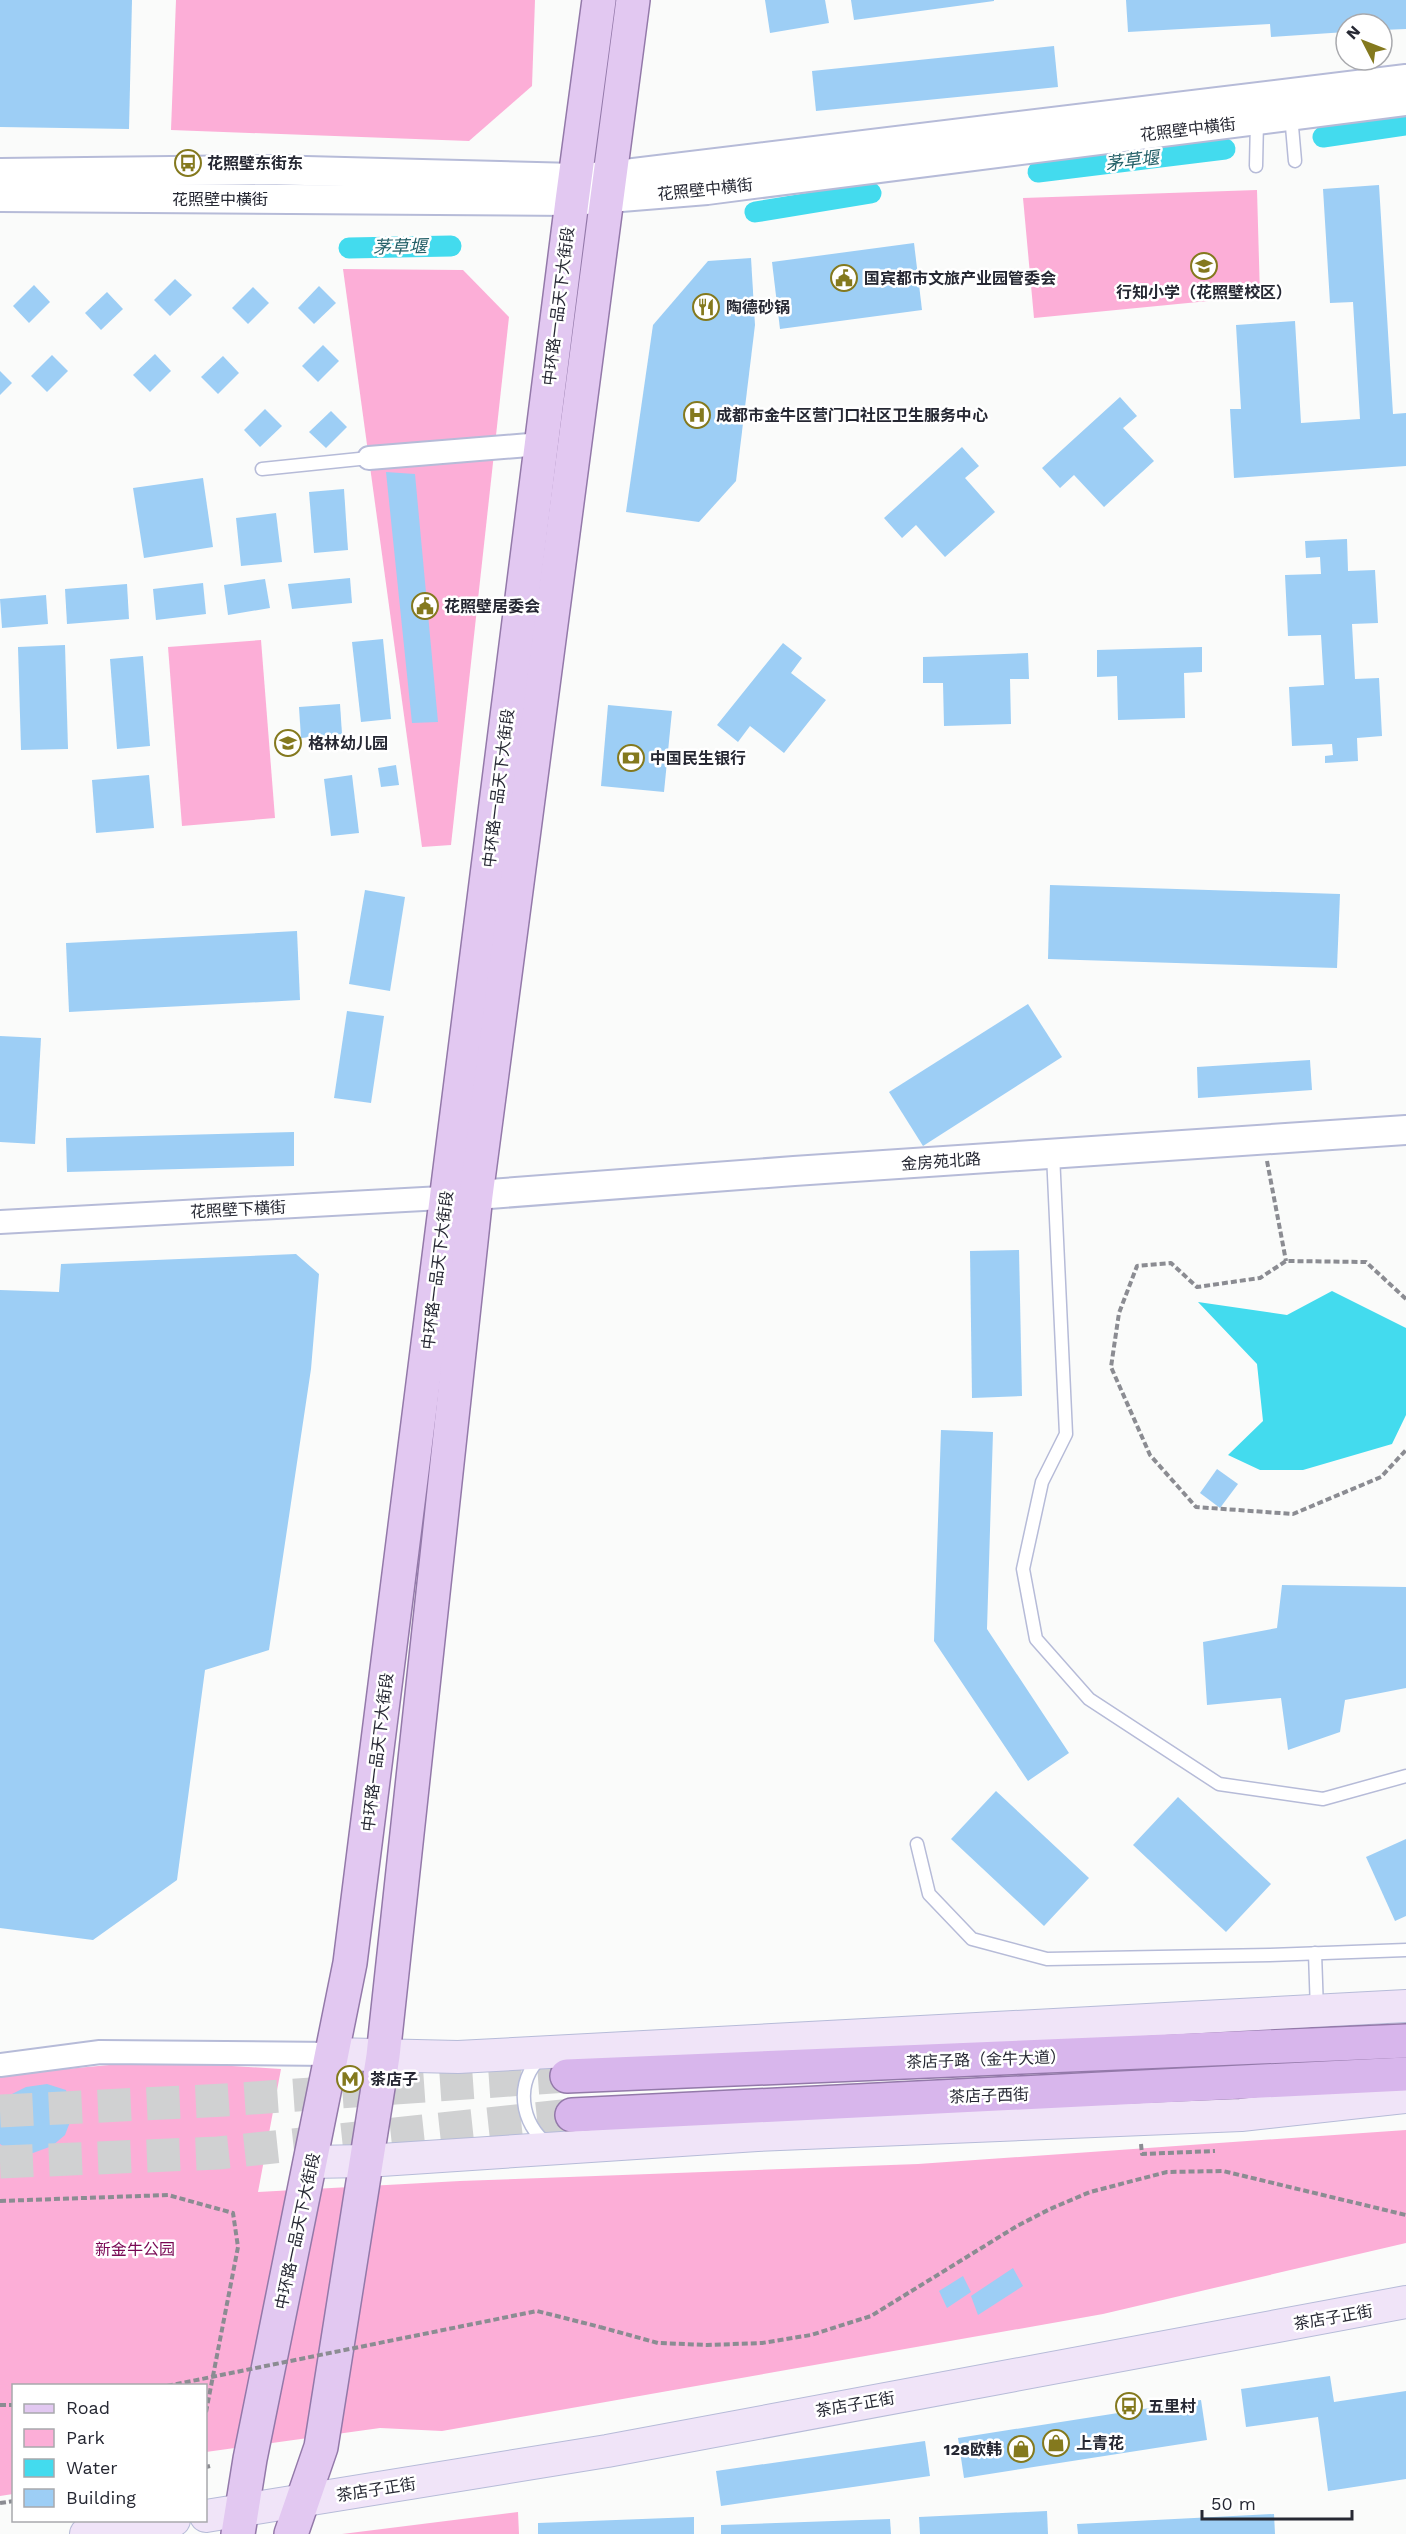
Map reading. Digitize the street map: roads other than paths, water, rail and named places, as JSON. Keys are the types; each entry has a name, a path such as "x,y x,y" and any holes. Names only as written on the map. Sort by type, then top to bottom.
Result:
{"highway":[{"name":"茶店子路（金牛大道）","path":"557,2064 1406,2042"},
{"name":"茶店子西街","path":"572,2115 1406,2074"}],"main road":[{"name":"中环路一品天下大街段","path":"291,2534 321,2447 383,2056 461,1196 541,444 599,0"},
{"name":"中环路一品天下大街段","path":"240,2522 250,2459 350,1963 608,187 633,0"},
{"path":"333,2054 458,2057 557,2064 1406,2006"},
{"path":"1331,2045 1406,2032"},
{"path":"311,2162 366,2161 757,2135 1241,2115 1406,2097"},
{"name":"茶店子正街","path":"240,2522 303,2500 607,2451 1406,2302"},
{"path":"207,2516 240,2522"},
{"path":"86,2534 161,2522"}],"street":[{"name":"花照壁中横街","path":"0,197 573,190 1406,79"},
{"name":"花照壁中横街","path":"608,187 707,190 1406,101"},
{"name":"花照壁中横街","path":"0,172 267,170 573,190"},
{"path":"369,458 541,444"},
{"name":"金房苑北路","path":"461,1196 1406,1130"},
{"name":"花照壁下横街","path":"0,1222 461,1196"},
{"path":"0,2065 100,2052 333,2054"}],"lane":[{"path":"1291,116 1295,161"},
{"path":"1256,166 1257,120"},
{"path":"262,469 369,458"},
{"path":"1053,1154 1066,1434 1042,1482 1023,1569 1036,1639 1089,1699 1219,1784 1323,1799 1406,1776"},
{"path":"917,1844 929,1894 972,1939 1047,1959 1406,1950"},
{"path":"1315,1953 1317,2012"},
{"path":"555,2149 545,2142 530,2123 525,2112 523,2098 529,2072 537,2062 557,2064"}],"water":[{"path":"1332,1291 1406,1328 1406,1415 1392,1444 1303,1470 1260,1470 1228,1455 1263,1421 1257,1364 1198,1302 1287,1315"}],"waterway":[{"name":"茅草堰","path":"1323,137 1406,125"},
{"name":"茅草堰","path":"1038,172 1225,149"},
{"name":"茅草堰","path":"755,212 871,193"},
{"name":"茅草堰","path":"349,248 451,246"}],"tunnel":[{"path":"0,2111 225,2100 567,2076"},
{"path":"0,2162 218,2153 572,2115"}],"place":[{"name":"花照壁东街东","path":"188,163"},
{"name":"行知小学（花照壁校区）","path":"1204,266"},
{"name":"国宾都市文旅产业园管委会","path":"844,278"},
{"name":"陶德砂锅","path":"706,307"},
{"name":"成都市金牛区营门口社区卫生服务中心","path":"697,415"},
{"name":"花照壁居委会","path":"425,606"},
{"name":"格林幼儿园","path":"288,743"},
{"name":"中国民生银行","path":"631,758"},
{"name":"茶店子","path":"350,2079"},
{"name":"五里村","path":"1129,2406"},
{"name":"上青花","path":"1056,2443"},
{"name":"128欧韩","path":"1021,2449"}],"park label":[{"name":"新金牛公园","path":"135,2249"}]}
